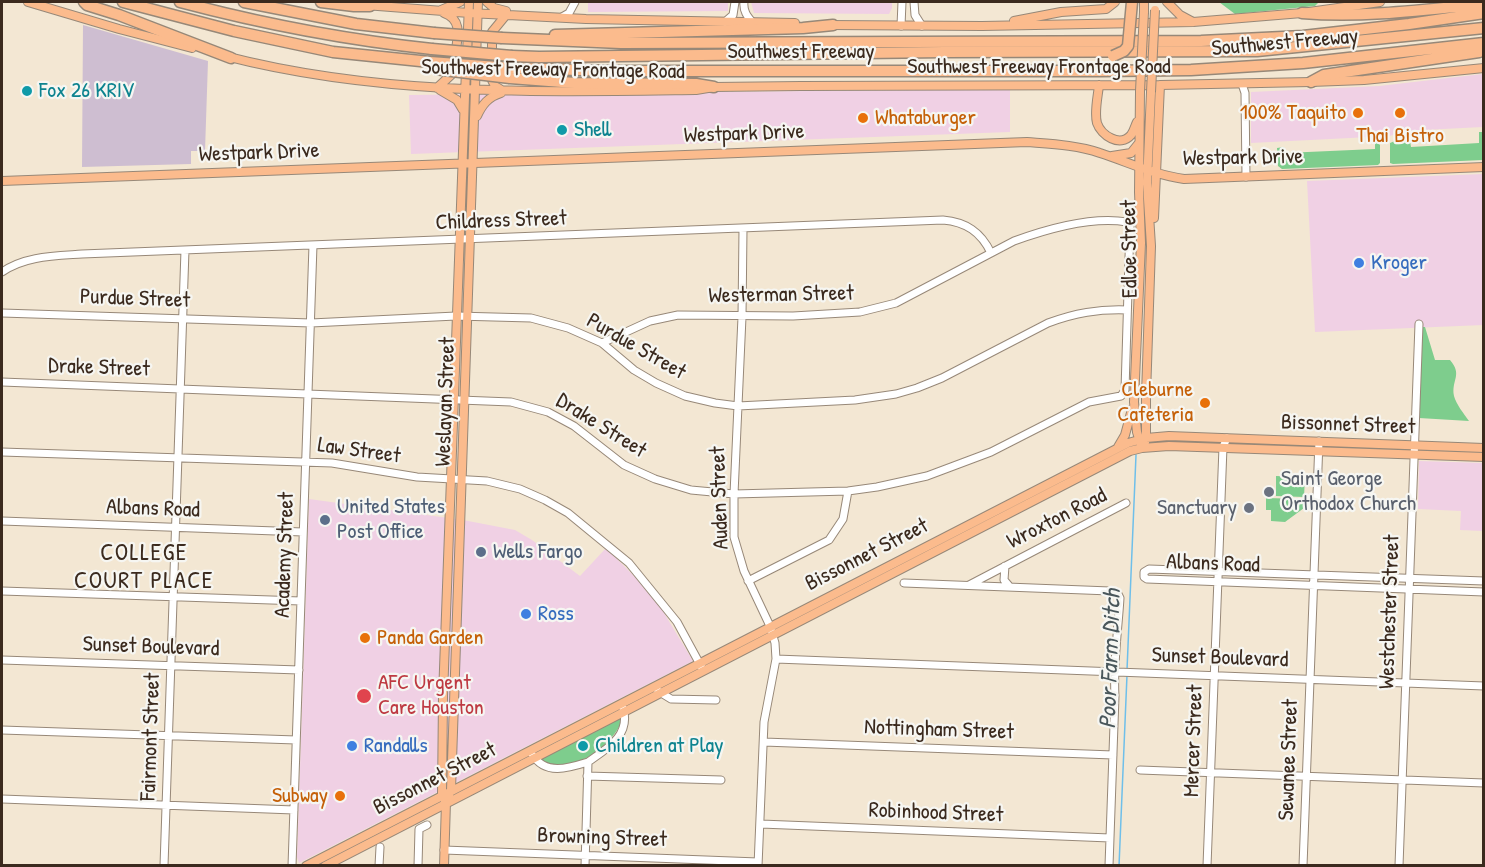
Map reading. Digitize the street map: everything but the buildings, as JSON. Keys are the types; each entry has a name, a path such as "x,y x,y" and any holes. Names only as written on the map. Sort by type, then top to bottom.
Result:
{"highway":[{"path":"84,2 231,58"},
{"path":"123,2 234,31 333,52 587,83 696,84 714,87"},
{"path":"180,2 231,15 345,38 432,49 539,57 1257,51 1467,30"},
{"name":"Southwest Freeway","path":"244,2 356,24 434,33 621,44 1201,42 1303,36 1484,13"},
{"path":"321,2 370,6"},
{"path":"1113,56 1124,51 1128,46 1132,2"},
{"path":"1302,13 1327,15 1380,13 1484,4"},
{"path":"538,40 557,34 803,28 833,25"},
{"path":"732,56 862,58 1237,55 1306,51 1484,28"},
{"name":"Southwest Freeway","path":"511,73 1179,70 1303,63 1484,43"},
{"path":"1311,82 1324,75 1394,66 1484,50"}],"main road":[{"name":"Southwest Freeway Frontage Road","path":"28,2 231,58 305,73 357,81 476,91 696,90 714,87 1242,84 1364,80 1484,68"},
{"name":"Southwest Freeway Frontage Road","path":"341,2 473,14 561,18 901,26 1193,22 1302,13 1380,2"},
{"path":"437,11 460,2"},
{"name":"Weslayan Street","path":"444,866 443,696 462,479 476,91 473,14 469,2"},
{"name":"Weslayan Street","path":"444,799 451,790 454,697 449,479 464,111 473,14 478,2"},
{"path":"487,2 494,8 521,15"},
{"path":"982,26 1061,12 1106,9 1115,2"},
{"name":"Edloe Street","path":"1118,447 1125,435 1134,402 1149,115 1144,2"},
{"name":"Edloe Street","path":"1142,442 1146,395 1151,246 1147,170 1139,143 1139,114 1156,2"},
{"path":"1167,2 1180,15 1193,22"},
{"path":"437,11 452,16 459,30 452,74 437,88 457,100 464,111"},
{"path":"504,92 495,86 492,80 492,32 506,15"},
{"path":"1099,85 1097,122 1101,130 1109,137 1119,140 1129,137 1139,114"},
{"path":"1147,170 1160,85"},
{"path":"475,121 486,102 493,96 504,92"},
{"name":"Westpark Drive","path":"2,181 1021,142 1073,146 1147,170 1184,179 1484,167"},
{"path":"1110,157 1131,153 1139,143"},
{"path":"1138,308 1149,308"},
{"name":"Edloe Street","path":"1134,402 1142,442"},
{"name":"Bissonnet Street","path":"623,707 652,687 701,666 891,569 1022,501 1118,447 1169,436 1414,450 1484,457"},
{"name":"Bissonnet Street","path":"1022,501 1118,457 1142,442 1169,446 1318,446"},
{"name":"Bissonnet Street","path":"1414,450 1484,448"},
{"name":"Bissonnet Street","path":"306,866 444,799 623,707 660,693 701,666"},
{"path":"443,696 454,697"},
{"name":"Bissonnet Street","path":"451,790 532,754"},
{"name":"Bissonnet Street","path":"325,866 444,799"}],"street":[{"path":"561,18 569,13 575,2 586,19"},
{"path":"725,22 733,15 735,2"},
{"path":"744,2 747,16 753,23"},
{"path":"901,26 902,2"},
{"path":"914,2 915,15 922,26"},
{"path":"1242,84 1246,100 1246,177"},
{"name":"Westerman Street","path":"602,343 644,324 666,317 690,314 742,317 860,312 896,303 1014,242 1056,228 1110,220 1127,222"},
{"name":"Childress Street","path":"2,272 12,265 34,258 82,254 949,221 961,223 975,231 986,241 991,253"},
{"name":"Edloe Street","path":"1124,393 1131,229 1127,222"},
{"name":"Auden Street","path":"743,229 734,537 748,581 771,630 775,643 776,660 764,722 758,864"},
{"name":"Academy Street","path":"292,866 314,245"},
{"name":"Fairmont Street","path":"164,866 184,250"},
{"name":"Purdue Street","path":"2,313 311,323 456,316 531,318 568,328 602,343 634,370 685,396 715,404 738,406 855,400 896,394 942,378 1064,317 1088,311 1127,310"},
{"name":"Westchester Street","path":"1399,866 1419,324"},
{"name":"Drake Street","path":"2,382 511,402 548,412 574,426 610,456 655,480 691,490 734,494 848,490 901,483 951,469 991,452 1089,402 1119,397 1124,393"},
{"name":"Mercer Street","path":"1207,866 1223,447 1227,438"},
{"name":"Sewanee Street","path":"1303,866 1318,446"},
{"name":"Law Street","path":"2,452 306,462 359,466 417,477 487,481 520,489 568,513 629,563 677,622 701,666"},
{"path":"748,581 829,540 843,519 848,490"},
{"name":"Wroxton Road","path":"967,585 1126,503"},
{"name":"Albans Road","path":"2,521 303,532"},
{"name":"Wroxton Road","path":"1005,566 1004,580 1010,587"},
{"name":"Albans Road","path":"1484,581 1149,569 1144,572 1146,579 1484,592"},
{"path":"904,583 1113,591 1118,594 1120,598 1118,672 1115,696 1109,866"},
{"path":"2,591 301,601"},
{"name":"Sunset Boulevard","path":"2,660 299,670"},
{"name":"Sunset Boulevard","path":"776,660 1484,686"},
{"path":"652,687 671,699 716,700"},
{"path":"532,754 543,766 554,769 568,768 588,762 619,739 625,724 623,707"},
{"path":"2,730 296,740"},
{"name":"Nottingham Street","path":"764,742 1113,754"},
{"path":"585,866 588,762"},
{"path":"1140,770 1484,783"},
{"path":"587,776 721,780"},
{"path":"2,799 294,810"},
{"name":"Robinhood Street","path":"760,824 1110,838"},
{"path":"418,866 419,829 427,825"},
{"path":"379,866 380,847"},
{"name":"Browning Street","path":"444,850 758,864"}],"shaded area":[{"path":"588,2 728,2 728,11 588,12"},
{"path":"751,2 892,2 892,8 889,14 754,13"},
{"path":"83,25 208,61 205,151 191,151 191,164 82,167"},
{"path":"1483,74 1483,127 1403,131 1390,136 1251,143 1251,92 1379,86"},
{"path":"1010,89 1010,132 411,154 409,95"},
{"path":"1483,174 1483,325 1315,332 1307,181"},
{"path":"1419,461 1483,463 1483,531 1460,530 1461,511 1418,509"},
{"path":"309,499 463,520 515,530 580,576 606,548 661,608 693,661 299,863 297,857"}],"green space":[{"path":"1219,2 1319,2 1315,6 1235,14"},
{"path":"1479,132 1483,132 1483,160 1390,163 1390,143 1409,135 1411,147 1479,143"},
{"path":"1372,142 1378,142 1380,145 1378,165 1282,169 1278,166 1277,148 1284,147 1285,153 1375,149 1375,144"},
{"path":"1421,327 1425,327 1435,360 1450,360 1454,365 1456,374 1454,396 1469,421 1419,418"},
{"path":"1276,476 1305,477 1304,497 1276,496"},
{"path":"1266,498 1304,499 1304,508 1285,522 1271,521 1271,510 1266,510"},
{"path":"615,719 620,719 621,723 615,733 598,751 587,758 564,765 541,760 541,758"}],"waterway":[{"name":"Poor Farm Ditch","path":"1127,670 1136,455"},
{"name":"Poor Farm Ditch","path":"1119,866 1127,675"}],"place":[{"name":"Fox 26 KRIV","path":"27,91"},
{"name":"100% Taquito","path":"1358,113"},
{"name":"Thai Bistro","path":"1400,113"},
{"name":"Whataburger","path":"863,118"},
{"name":"Shell","path":"562,130"},
{"name":"Kroger","path":"1359,263"},
{"name":"Cleburne Cafeteria","path":"1205,403"},
{"name":"Saint George Orthodox Church","path":"1269,492"},
{"name":"Sanctuary","path":"1249,508"},
{"name":"United States Post Office","path":"325,520"},
{"name":"Wells Fargo","path":"481,552"},
{"name":"Ross","path":"526,614"},
{"name":"Panda Garden","path":"365,638"},
{"name":"AFC Urgent Care Houston","path":"364,696"},
{"name":"Randalls","path":"352,746"},
{"name":"Children at Play","path":"583,746"},
{"name":"Subway","path":"340,796"}],"district":[{"name":"COLLEGE COURT PLACE","path":"144,568"}]}
